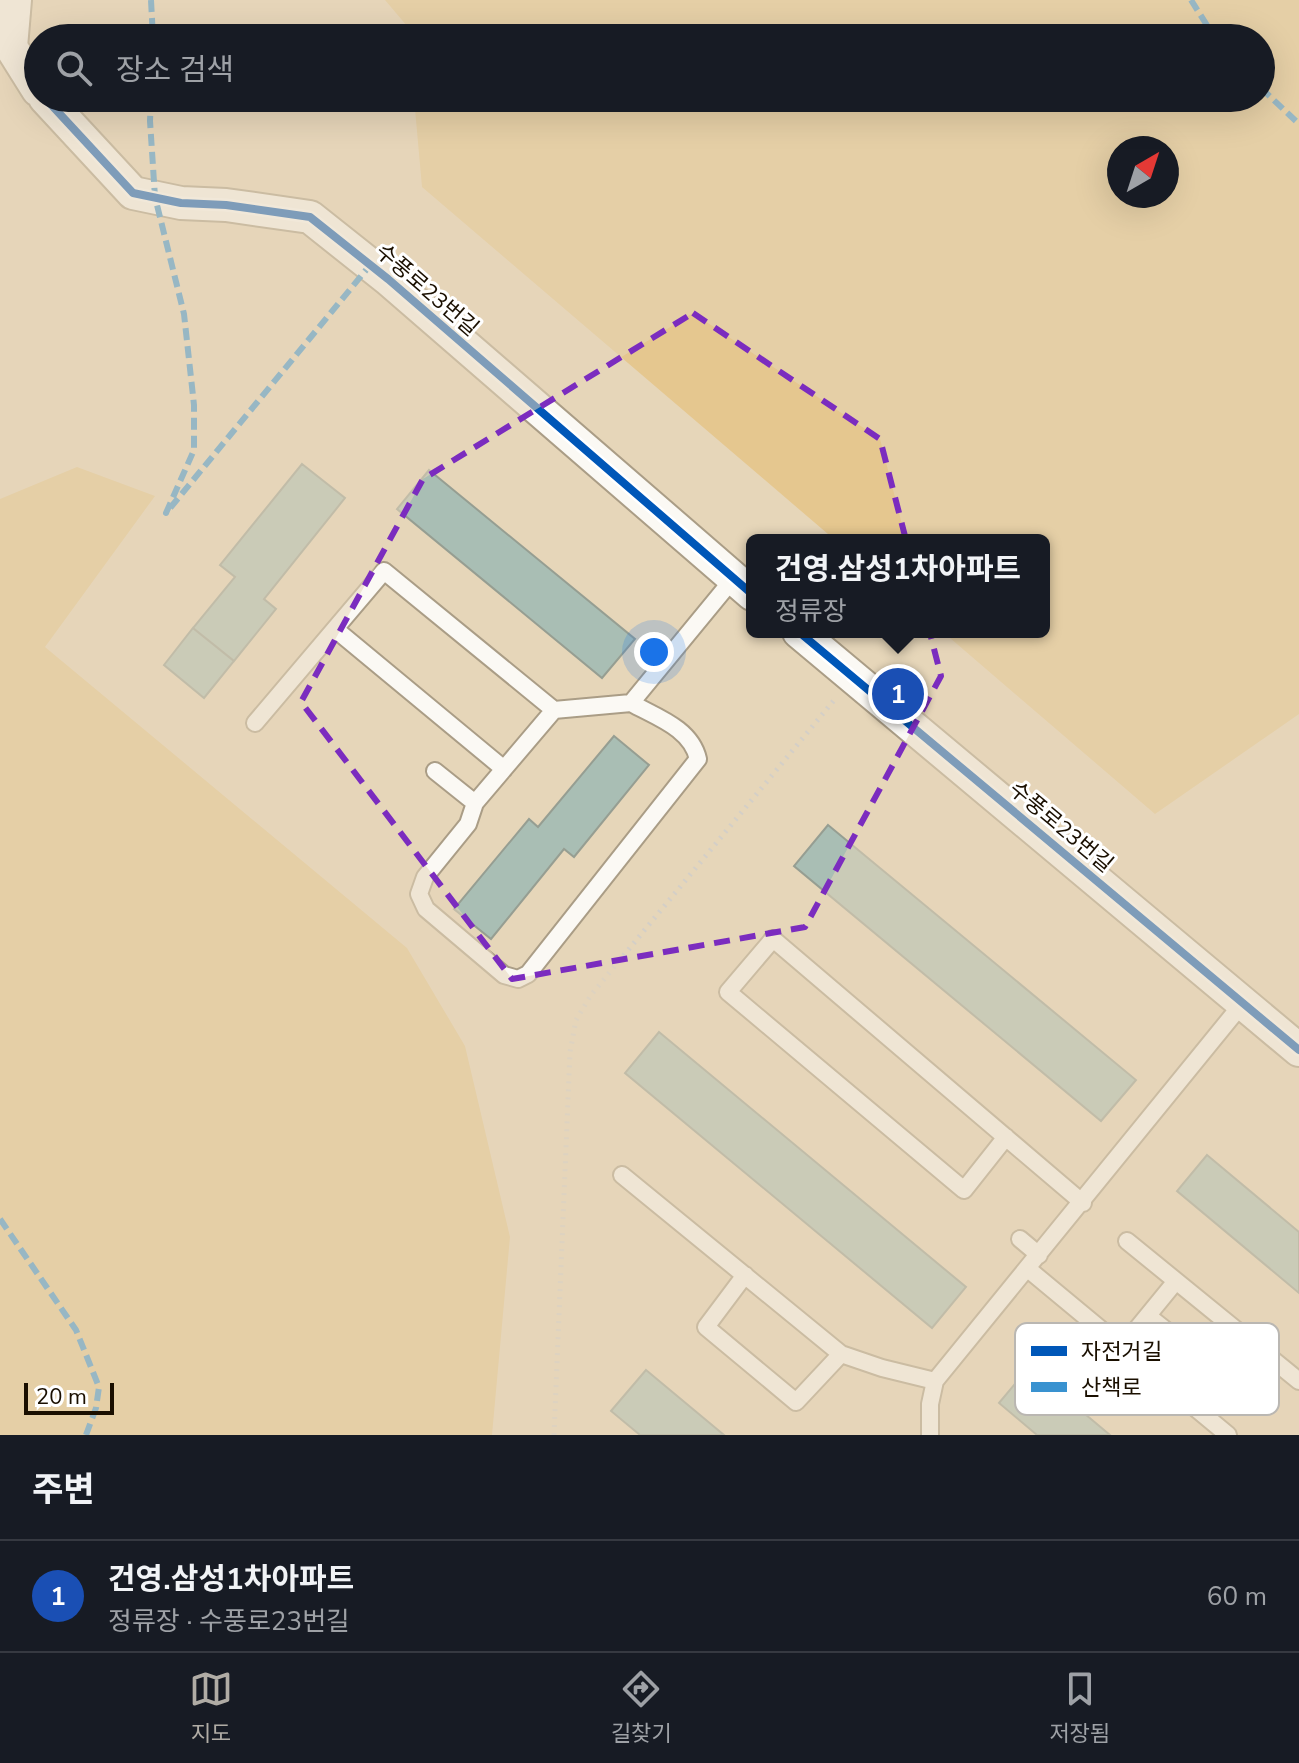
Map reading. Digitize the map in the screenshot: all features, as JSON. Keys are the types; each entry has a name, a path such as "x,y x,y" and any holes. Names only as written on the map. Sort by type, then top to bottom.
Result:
{"street":[{"path":"15,0 11,47 24,68"},
{"name":"수풍로23번길","path":"58,112 133,193 181,203 226,205 310,217 388,279 743,586"},
{"name":"수풍로23번길","path":"806,638 1299,1050"}],"lane":[{"path":"255,723 384,571 554,710 631,703 683,733 695,746 698,759 528,974 518,979 504,975 426,909 419,894 425,877 468,824 475,803 554,710"},
{"path":"631,703 743,586"},
{"path":"335,629 504,769"},
{"path":"435,771 475,803"},
{"path":"1006,1137 964,1190 728,992 773,939 1006,1137 1083,1203"},
{"path":"930,1435 930,1404 935,1381 1242,1004"},
{"path":"622,1175 841,1354 935,1381"},
{"path":"1020,1239 1039,1255"},
{"path":"1127,1241 1228,1323"},
{"path":"1028,1269 1093,1323"},
{"path":"745,1275 706,1327 796,1402 841,1354"},
{"path":"1142,1323 1176,1281"},
{"path":"1148,1316 1157,1323"},
{"path":"1279,1365 1299,1381"},
{"path":"1204,1415 1228,1435"}],"path":[{"path":"554,1435 570,1052 576,1020 591,995 854,676"}],"highlighted area":[{"path":"693,313 880,439 941,676 805,927 512,979 301,702 423,479"}],"shaded area":[{"path":"385,0 1299,0 1299,714 1155,814 950,638 1050,638 1050,534 828,534 422,187 415,112 1275,112 1275,24 405,24"},
{"path":"77,467 155,496 45,647 407,948 465,1046 510,1237 492,1435 0,1435 0,499"}],"building":[{"path":"302,464 345,498 264,599 276,609 234,661 193,628 235,577 220,565"},
{"path":"429,470 635,639 602,678 397,509"},
{"path":"193,628 234,661 204,698 164,665"},
{"path":"614,736 649,765 574,857 564,849 491,939 454,909 529,819 538,827"},
{"path":"828,825 1136,1080 1101,1121 794,866"},
{"path":"659,1032 966,1287 932,1328 625,1073"},
{"path":"1207,1155 1299,1232 1299,1293 1177,1191"},
{"path":"646,1370 724,1435 640,1435 611,1411"},
{"path":"1015,1384 1015,1415 1086,1415 1110,1435 1037,1435 999,1403"}],"marked path":[{"path":"151,0 152,24"},
{"path":"1191,0 1206,24"},
{"path":"1275,101 1299,124"},
{"path":"150,112 155,197 184,314 194,405 194,450 166,513 371,264"},
{"path":"0,1219 76,1330 99,1387 96,1408 86,1435"}],"cycle path":[{"path":"58,112 133,193 181,203 226,205 310,217 388,279 746,589"},
{"path":"806,638 1299,1050"}],"place":[{"name":"건영.삼성1차아파트","path":"898,694"}]}
